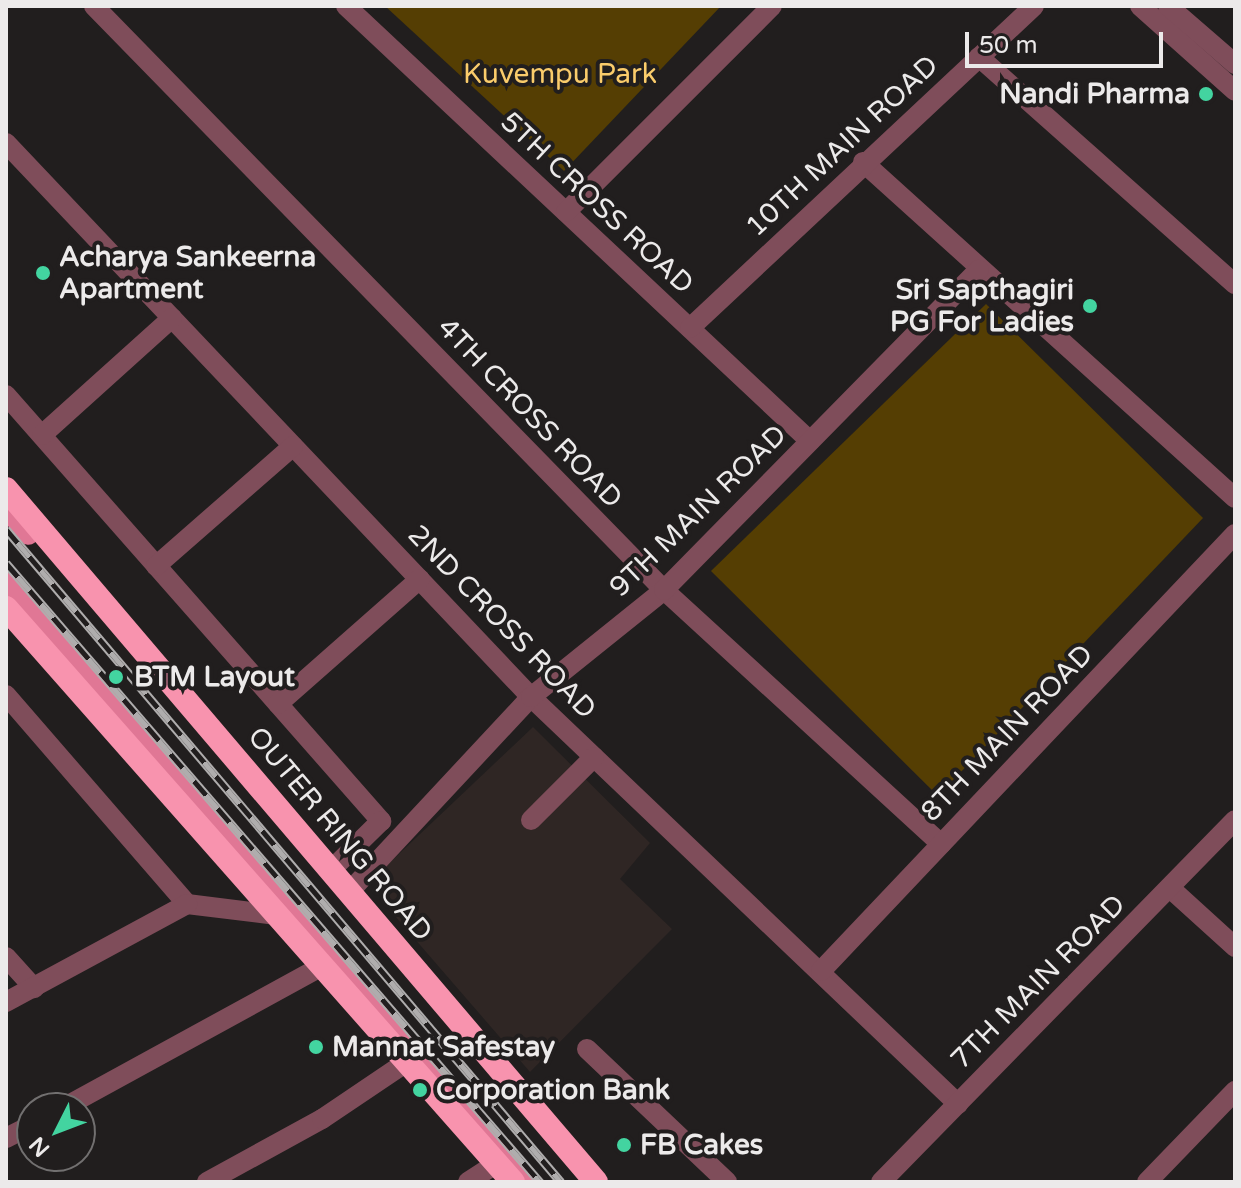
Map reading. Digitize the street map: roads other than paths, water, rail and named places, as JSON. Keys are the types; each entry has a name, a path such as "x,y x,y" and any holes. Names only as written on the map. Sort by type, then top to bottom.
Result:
{"highway":[{"name":"OUTER RING ROAD","path":"6,489 596,1182"},
{"path":"6,608 505,1173"}],"main road":[{"path":"6,508 582,1182"},
{"path":"6,582 529,1182"}],"street":[{"name":"4TH CROSS ROAD","path":"94,6 664,590 941,844"},
{"name":"5TH CROSS ROAD","path":"346,6 810,441"},
{"path":"566,212 772,6"},
{"name":"10TH MAIN ROAD","path":"690,328 863,162 1034,6"},
{"path":"1140,6 1235,91"},
{"path":"1168,6 1235,64"},
{"path":"979,57 1235,284"},
{"name":"2ND CROSS ROAD","path":"6,143 531,697 958,1104"},
{"path":"863,162 1235,498"},
{"name":"9TH MAIN ROAD","path":"350,891 531,697 664,590 979,270"},
{"path":"42,435 172,318"},
{"path":"6,395 381,821 332,869"},
{"path":"156,566 293,446"},
{"name":"8TH MAIN ROAD","path":"821,971 1235,534"},
{"path":"278,704 420,579"},
{"path":"6,695 187,904"},
{"path":"531,820 594,757"},
{"name":"7TH MAIN ROAD","path":"881,1182 1235,820"},
{"path":"1170,888 1235,947"},
{"path":"6,1002 187,904 276,915"},
{"path":"6,957 34,988"},
{"path":"92,1092 322,966"},
{"path":"587,1049 727,1182"},
{"path":"207,1182 322,1119 408,1061"},
{"path":"1147,1182 1235,1091"},
{"path":"468,1182 505,1173"}],"railway":[{"path":"6,529 561,1182"},
{"path":"6,563 540,1182"}],"place":[{"name":"Nandi Pharma","path":"1206,94"},
{"name":"Acharya Sankeerna Apartment","path":"43,273"},
{"name":"Sri Sapthagiri PG For Ladies","path":"1090,306"},
{"name":"BTM Layout","path":"116,677"},
{"name":"Mannat Safestay","path":"316,1047"},
{"name":"Corporation Bank","path":"420,1090"},
{"name":"FB Cakes","path":"624,1145"}],"park label":[{"name":"Kuvempu Park","path":"560,74"}]}
